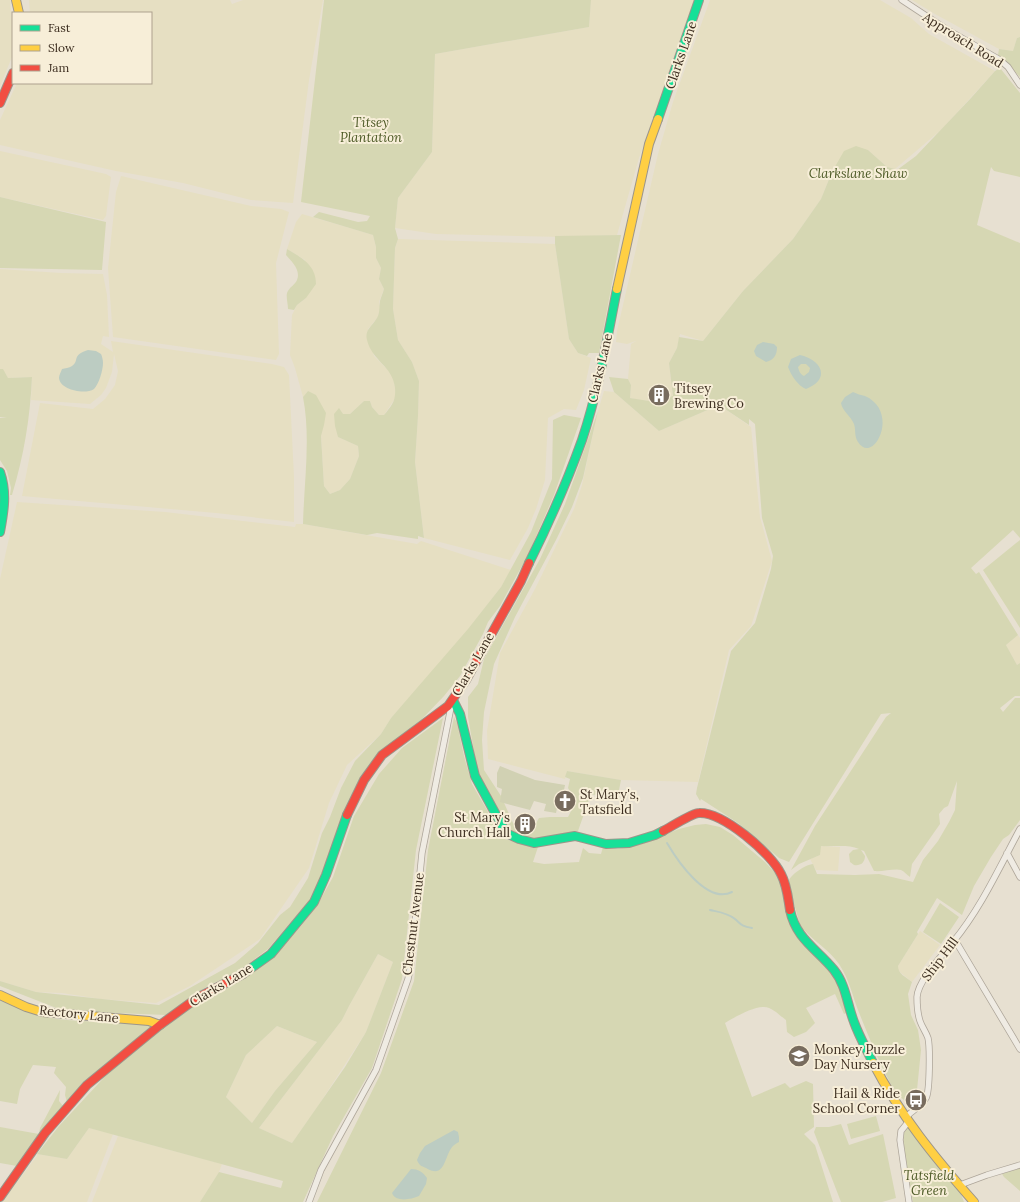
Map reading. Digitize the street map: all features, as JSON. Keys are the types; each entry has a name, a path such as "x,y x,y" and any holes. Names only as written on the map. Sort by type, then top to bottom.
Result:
{"main road":[{"path":"16,0 19,12"},
{"name":"Clarks Lane","path":"0,1197 45,1133 88,1085 160,1025 197,998 244,974 271,954 314,902 326,875 346,817 364,780 382,755 443,711 453,700 466,680 520,581 566,484 582,438 600,373 623,259 649,144 699,0"},
{"path":"0,103 12,75"},
{"path":"0,472 5,493 5,510 0,532"},
{"path":"453,700 460,714 475,776 506,833 534,844 574,836 606,844 629,843 655,835 697,813 703,812 717,816 730,823 768,856 783,876 788,892 791,916 795,927 806,942 830,964 840,980 851,1016 889,1092 907,1119 974,1202"},
{"name":"Rectory Lane","path":"0,995 26,1007 42,1012 149,1021 160,1025"}],"street":[{"name":"Approach Road","path":"902,0 946,29 1000,60 1008,67 1020,85"},
{"name":"Chestnut Avenue","path":"309,1202 321,1170 376,1070 408,979 411,964 422,853 453,700"},
{"name":"Ship Hill","path":"907,1119 922,1103 926,1097 928,1088 928,1038 920,1020 917,997 918,990 929,972 955,940 980,905 1020,830"},
{"path":"1007,854 1020,877"},
{"path":"955,940 1020,1050"},
{"path":"907,1119 901,1131 900,1140 909,1202"},
{"path":"967,1202 960,1186 969,1181 1020,1165"}],"shaded area":[{"path":"0,0 10,0 12,21 12,57 0,86"},
{"path":"29,0 230,0 232,4 243,0 323,0 309,80 293,203 251,200 183,183 116,171 0,145 0,120 17,84 152,84 152,12 30,12"},
{"path":"591,0 694,0 639,158 617,235 562,237 436,234 395,228 398,198 432,152 435,54 589,27"},
{"path":"710,0 880,0 911,18 929,34 995,71 942,129 895,169 887,167 868,150 832,172 821,199 793,239 743,291 703,341 680,334 677,348 669,363 673,396 649,401 640,400 630,398 631,385 628,379 631,344 636,341 627,344 616,342 617,331 658,154 673,102"},
{"path":"912,0 1020,0 1020,37 1017,38 1013,51 999,49"},
{"path":"0,151 106,174 111,177 106,216 103,220 0,197"},
{"path":"121,176 251,206 281,209 289,212 276,263 279,354 276,360 113,337 108,268 116,192"},
{"path":"302,214 373,235 376,247 376,258 381,268 379,279 384,289 379,302 380,308 378,317 368,329 374,356 391,373 394,379 396,397 384,415 379,415 372,407 370,401 364,401 350,414 343,414 338,437 358,446 359,456 350,479 340,490 330,494 324,486 321,434 308,391 303,397 290,355 292,315 297,305 306,298 305,260 287,249 296,222"},
{"path":"398,239 555,244 569,339 578,353 591,358 584,390 576,410 564,409 548,418 545,480 528,528 510,560 424,538 415,462 419,381 412,362 398,340 393,309 395,248"},
{"path":"0,269 103,274 107,295 109,337 103,336 101,344 113,352 111,341 284,367 289,375 294,477 294,522 216,513 22,496 40,403 93,409 105,399 115,385 118,371 114,354 112,372 106,388 101,395 90,404 31,400 32,377 8,378 3,370 0,369"},
{"path":"763,342 774,344 777,347 774,357 766,362 756,356 754,351 757,345"},
{"path":"88,350 96,351 101,354 102,357 103,363 98,384 94,389 85,392 64,386 60,382 59,378 62,369 72,366 79,354"},
{"path":"800,355 808,357 814,361 821,370 819,380 814,385 806,389 800,385 793,377 788,367 791,359","holes":["801,364 806,364 810,368 809,372 804,376 798,367"]},
{"path":"604,391 614,392 659,431 719,405 751,427 760,517 772,561 751,626 729,650 698,782 621,780 567,771 565,779 488,759 487,731 500,653 535,589 574,509 582,485 598,411"},
{"path":"853,392 865,396 876,404 881,413 883,424 881,434 876,442 870,447 864,448 858,442 854,424 841,403 845,397"},
{"path":"17,502 165,512 295,527 296,524 303,524 417,544 421,541 511,570 501,587 458,643 391,718 381,734 347,765 329,803 309,868 260,939 190,986 156,1003 101,999 62,993 36,992 0,981 0,579"},
{"path":"1018,635 1020,638 1020,663 1017,665 1006,645"},
{"path":"820,846 840,847 838,871 816,870 810,859 820,855"},
{"path":"920,931 940,945 912,982 898,970 898,966"},
{"path":"378,954 393,962 366,1032 316,1109 292,1143 259,1128 342,1020"},
{"path":"277,1026 317,1042 275,1091 252,1123 226,1097 246,1055"},
{"path":"89,1128 113,1134 87,1202 2,1202 37,1154 67,1159"},
{"path":"454,1130 458,1132 459,1142 450,1150 441,1169 433,1171 419,1164 417,1160 425,1146"},
{"path":"118,1136 222,1164 219,1172 200,1202 92,1202"},
{"path":"411,1169 418,1170 424,1174 427,1178 426,1184 419,1196 407,1199 396,1198 392,1193"}],"green space":[{"name":"Titsey Plantation","path":"324,0 591,0 589,27 435,54 432,152 398,198 395,228 398,239 395,248 393,309 398,340 412,362 419,381 415,462 424,538 418,536 418,539 377,533 367,535 303,524 307,428 303,397 308,391 316,395 326,413 321,436 324,486 330,494 340,490 350,479 359,456 358,446 338,437 334,414 339,408 343,414 350,414 364,401 370,401 372,407 379,415 384,415 393,403 395,396 393,380 387,369 373,353 366,336 368,330 378,316 380,301 384,289 379,279 381,268 376,258 376,247 373,235 313,217 319,212 358,222 367,221 370,216 301,202"},
{"path":"1020,37 1020,77 998,55 999,49 1013,51 1017,38"},
{"name":"Clarkslane Shaw","path":"1000,68 1020,93 1020,177 994,171 991,167 977,225 1020,243 1020,538 1013,530 971,568 976,574 979,572 1018,635 1006,645 1017,665 1020,663 1020,696 1015,696 1000,708 1003,712 1015,698 1020,698 1020,820 1009,835 1003,839 991,857 974,886 962,915 937,898 917,932 918,934 898,966 901,973 912,982 908,994 911,1015 918,1030 921,1050 917,1090 914,1094 907,1096 904,1100 894,1090 889,1082 858,1010 848,981 839,964 800,925 788,882 799,870 813,864 817,874 879,874 913,882 923,860 938,841 955,810 957,781 948,806 939,814 940,824 912,864 910,877 901,870 874,871 864,851 861,850 865,856 864,860 858,865 854,865 850,862 849,854 853,850 859,849 845,846 821,846 820,855 799,864 791,870 815,826 886,717 891,713 881,714 789,862 779,858 738,823 701,799 700,801 696,794 697,788 731,651 755,623 771,569 773,556 762,518 755,424 749,419 749,425 719,405 659,431 614,392 609,377 628,379 631,385 630,398 649,401 673,396 669,363 677,348 679,337 703,341 743,291 793,239 821,199 832,172 844,151 856,146 868,150 887,167 895,169 892,172 895,177 900,172 897,170 916,156 995,71"},
{"path":"0,197 106,222 102,270 0,268"},
{"path":"621,235 599,353 589,353 587,356 578,353 569,339 555,236"},
{"path":"287,249 311,267 314,272 316,284 306,298 297,305 294,310 288,309 287,293 297,280 298,273 295,266 286,255"},
{"path":"0,369 3,369 8,378 32,377 26,437 12,495 10,495 11,488 7,471 0,460 0,418 7,418 0,417"},
{"path":"598,411 583,478 572,507 515,617 494,664 484,712 482,740 484,770 501,796 513,823 527,835 532,830 539,818 568,817 573,807 571,803 574,797 568,788 570,779 565,777 567,771 621,780 617,800 591,794 578,831 537,840 525,838 510,830 480,777 468,717 468,697 478,684 484,659 540,559 565,504"},
{"path":"564,415 581,418 554,495 528,555 500,606 488,622 460,676 444,696 422,719 379,753 313,896 268,949 239,971 206,987 166,1015 64,1011 0,986 0,981 36,992 159,1005 235,963 258,943 280,915 290,907 308,878 322,833 341,788 355,761 381,734 391,718 468,629 501,587 531,532 552,479 553,420"},
{"path":"1020,540 1020,628 983,570"},
{"path":"454,717 457,723 472,784 487,810 500,838 538,847 533,862 544,864 579,862 583,848 589,853 601,854 603,847 618,849 642,844 679,829 706,824 720,827 733,835 765,862 778,876 784,888 788,916 837,975 849,1012 844,1014 835,994 806,1008 815,1023 806,1032 794,1037 787,1032 786,1020 767,1007 749,1010 725,1023 752,1097 785,1083 790,1088 806,1081 813,1084 814,1127 804,1134 815,1145 833,1202 317,1202 381,1073 414,981 428,850"},
{"path":"443,718 416,850 402,979 372,1068 333,1136 303,1202 200,1202 219,1172 281,1188 283,1181 89,1128 67,1159 37,1154 59,1126 112,1069 167,1024 198,1002 246,977 272,958 301,926 318,904 333,877 354,816 379,774 402,748","holes":["378,954 393,962 366,1032 345,1067 292,1143 259,1128 342,1020","277,1026 317,1042 275,1091 252,1123 226,1097 246,1055"]},
{"path":"500,766 535,780 565,785 564,790 561,790 556,813 544,811 546,804 534,801 530,810 500,802 502,789 497,787 497,773"},
{"path":"940,903 959,917 941,944 923,932"},
{"path":"0,998 28,1011 50,1018 130,1023 153,1026 127,1049 91,1077 67,1102 65,1095 66,1087 54,1073 56,1067 33,1065 20,1089 17,1104 0,1101"},
{"path":"60,1090 59,1101 63,1106 39,1134 40,1128"},
{"path":"876,1116 880,1131 851,1139 847,1124"},
{"path":"841,1124 849,1145 883,1134 896,1198 882,1202 841,1202 814,1132 816,1127 829,1127"},
{"name":"Tatsfield Green","path":"909,1125 959,1189 964,1202 913,1202 903,1145 904,1133"},
{"path":"0,1127 39,1134 17,1166 0,1163"},
{"path":"1020,1167 1020,1191 1002,1174"}],"waterway":[{"path":"667,843 685,869 703,887 713,892 722,894 732,892"},
{"path":"710,910 726,914 742,925 752,928"}],"traffic: fast":[{"path":"658,119 699,0"},
{"path":"529,563 544,533 570,471 588,422 606,347 617,289"},
{"path":"0,472 4,487 4,509 0,532"},
{"path":"453,700 460,714 475,776 506,833 519,839 534,843 575,836 606,844 629,843 663,831"},
{"path":"243,974 271,954 314,902 326,875 347,815"},
{"path":"790,910 797,929 802,936 838,976 844,988 856,1027 873,1063"}],"traffic: slow":[{"path":"16,0 19,12"},
{"path":"617,289 649,144 658,119"},
{"path":"0,995 26,1007 42,1012 149,1021 160,1025"},
{"path":"873,1063 895,1101 919,1136 974,1202"}],"traffic: jam":[{"path":"0,103 12,75"},
{"path":"347,815 364,780 382,755 448,706 466,680 521,581 529,563"},
{"path":"663,831 699,813 709,814 733,826 757,845 776,865 785,883 790,910"},
{"path":"0,1197 45,1133 87,1085 160,1025 197,998 243,974"}],"place":[{"name":"Titsey Brewing Co","path":"659,395"},
{"name":"St Mary's, Tatsfield","path":"565,801"},
{"name":"St Mary's Church Hall","path":"525,824"},
{"name":"Monkey Puzzle Day Nursery","path":"799,1056"},
{"name":"Hail & Ride School Corner","path":"916,1100"}]}
